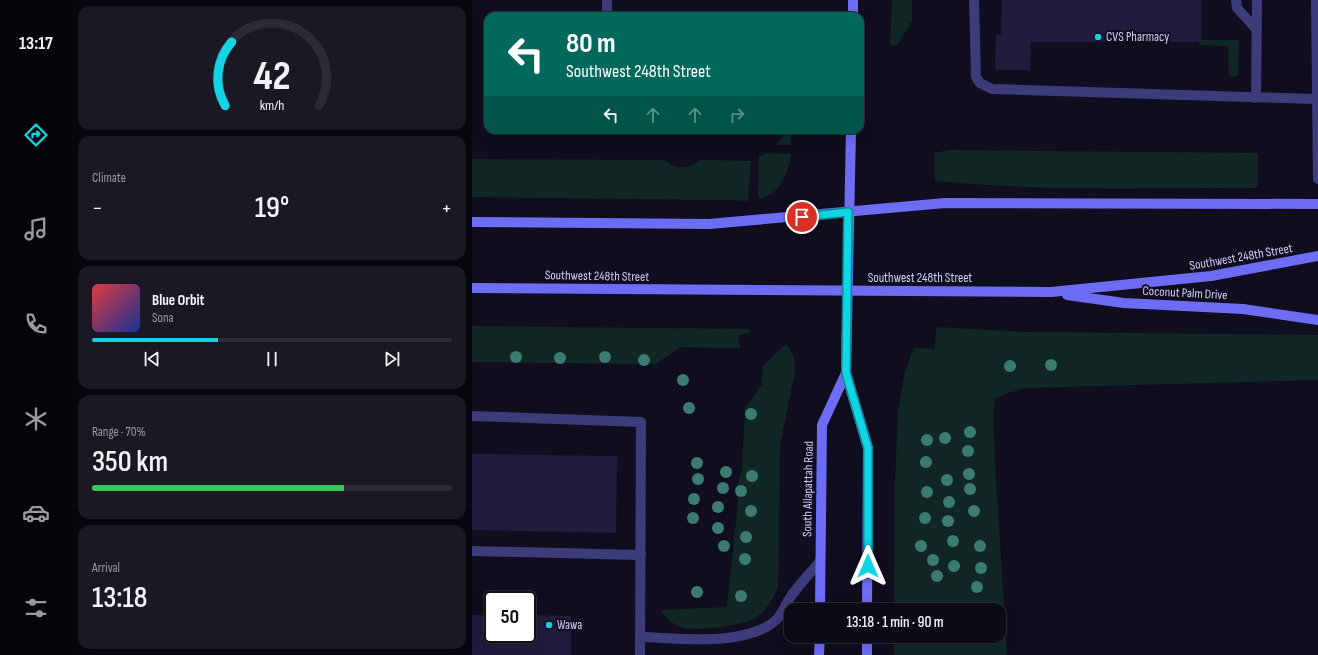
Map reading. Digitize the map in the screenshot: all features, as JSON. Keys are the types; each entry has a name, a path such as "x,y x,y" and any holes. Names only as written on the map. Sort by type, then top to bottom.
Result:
{"street":[{"path":"607,0 607,12"},
{"path":"853,0 853,12"},
{"path":"974,0 976,77 980,83 992,89 1316,99"},
{"path":"1236,0 1237,8 1257,30"},
{"path":"1256,98 1257,0"},
{"path":"1316,0 1318,179"},
{"name":"South Allapattah Road","path":"851,134 848,212 846,373 868,448 868,603"},
{"path":"472,222 709,224 945,203 1318,204"},
{"name":"Southwest 248th Street","path":"472,288 1051,292 1211,276 1318,256"},
{"name":"Coconut Palm Drive","path":"1051,292 1124,302 1243,309 1318,320"},
{"name":"South Allapattah Road","path":"820,603 822,425 846,373"},
{"path":"472,416 641,422 640,655"},
{"path":"472,551 641,555"},
{"path":"641,637 730,638 759,630 775,621 783,611 788,601 820,561"},
{"path":"819,655 820,643"},
{"path":"867,643 867,655"}],"green space":[{"path":"892,0 912,0 912,21 897,45 890,45"},
{"path":"1201,40 1239,40 1238,75 1232,77 1229,74 1228,46 1201,45 1198,42 1201,42"},
{"path":"784,134 791,134 791,145 777,145"},
{"path":"949,150 1258,153 1258,186 1254,188 1054,188 935,181 935,153"},
{"path":"766,153 791,154 788,168 778,187 767,196 760,199 758,197 759,157"},
{"path":"472,159 664,160 678,167 686,167 700,160 751,161 748,201 472,197"},
{"path":"472,326 749,329 749,333 738,335 740,348 680,347 656,364 472,362"},
{"path":"936,327 1025,332 1318,335 1318,380 1025,388 995,399 993,415 995,463 1004,603 894,603 895,483 898,412 905,371 914,348 935,349"},
{"path":"785,345 788,346 794,358 795,371 780,445 778,586 772,600 766,608 759,615 749,621 701,629 677,626 665,616 661,610 727,607 738,502 737,484 742,471 745,409 762,384 763,366"},
{"path":"1006,639 1007,655 894,655 894,643 1006,643"}],"building":[{"name":"CVS Pharmacy","path":"1002,0 1201,0 1201,42 1031,42 1030,70 995,70 996,35 1001,35"},
{"path":"472,454 617,456 616,533 472,530"},
{"name":"Wawa","path":"472,615 484,615 484,643 536,643 536,615 571,616 571,655 472,655"}],"place":[{"name":"CVS Pharmacy","path":"1098,37"},
{"name":"Wawa","path":"549,625"}],"route":[{"path":"802,217 848,212 846,373 868,448 868,566"}]}
